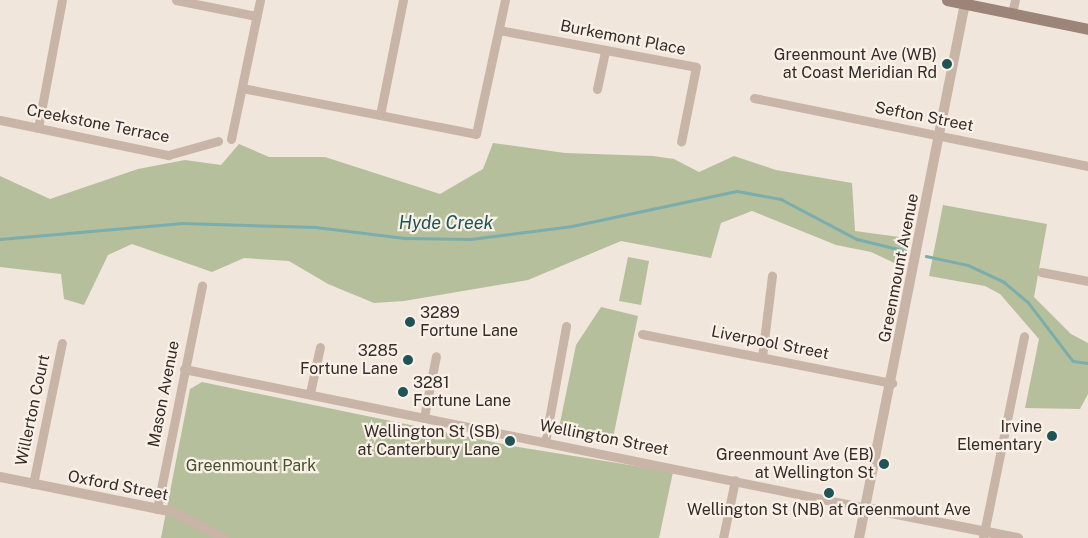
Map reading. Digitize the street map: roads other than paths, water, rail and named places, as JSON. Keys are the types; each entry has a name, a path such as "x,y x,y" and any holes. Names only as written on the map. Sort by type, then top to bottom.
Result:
{"main road":[{"path":"947,0 1088,29"}],"street":[{"path":"38,128 62,0"},
{"path":"176,0 256,16"},
{"path":"231,140 260,0"},
{"path":"380,115 403,0"},
{"path":"242,88 476,134 505,0"},
{"path":"1012,13 1015,0"},
{"name":"Greenmount Avenue","path":"860,538 966,4"},
{"name":"Burkemont Place","path":"499,30 696,67 681,142"},
{"path":"597,89 605,50"},
{"name":"Sefton Street","path":"754,98 1088,166"},
{"name":"Creekstone Terrace","path":"0,120 168,155 218,141"},
{"path":"1040,272 1088,281"},
{"path":"762,357 772,276"},
{"name":"Mason Avenue","path":"157,508 202,285"},
{"path":"545,442 566,326"},
{"name":"Liverpool Street","path":"642,334 892,383"},
{"path":"984,535 1024,336"},
{"name":"Willerton Court","path":"33,484 62,343"},
{"path":"310,393 320,347"},
{"path":"424,417 436,356"},
{"name":"Wellington Street","path":"184,369 734,480 984,535 1018,538"},
{"name":"Oxford Street","path":"0,477 157,508 188,517 224,538"},
{"path":"722,538 734,480"}],"waterway":[{"name":"Hyde Creek","path":"0,239 182,223 316,227 406,238 471,239 572,226 737,191 781,199 857,239 906,251"},
{"name":"Hyde Creek","path":"926,256 968,265 1004,282 1028,302 1073,361 1088,363"}],"place":[{"name":"Greenmount Ave (WB) at Coast Meridian Rd","path":"947,64"},
{"name":"3289 Fortune Lane","path":"410,322"},
{"name":"3285 Fortune Lane","path":"408,360"},
{"name":"3281 Fortune Lane","path":"403,392"},
{"name":"Irvine Elementary","path":"1052,436"},
{"name":"Wellington St (SB) at Canterbury Lane","path":"510,441"},
{"name":"Greenmount Ave (EB) at Wellington St","path":"884,464"},
{"name":"Wellington St (NB) at Greenmount Ave","path":"829,493"}],"park label":[{"name":"Greenmount Park","path":"251,466"}]}
